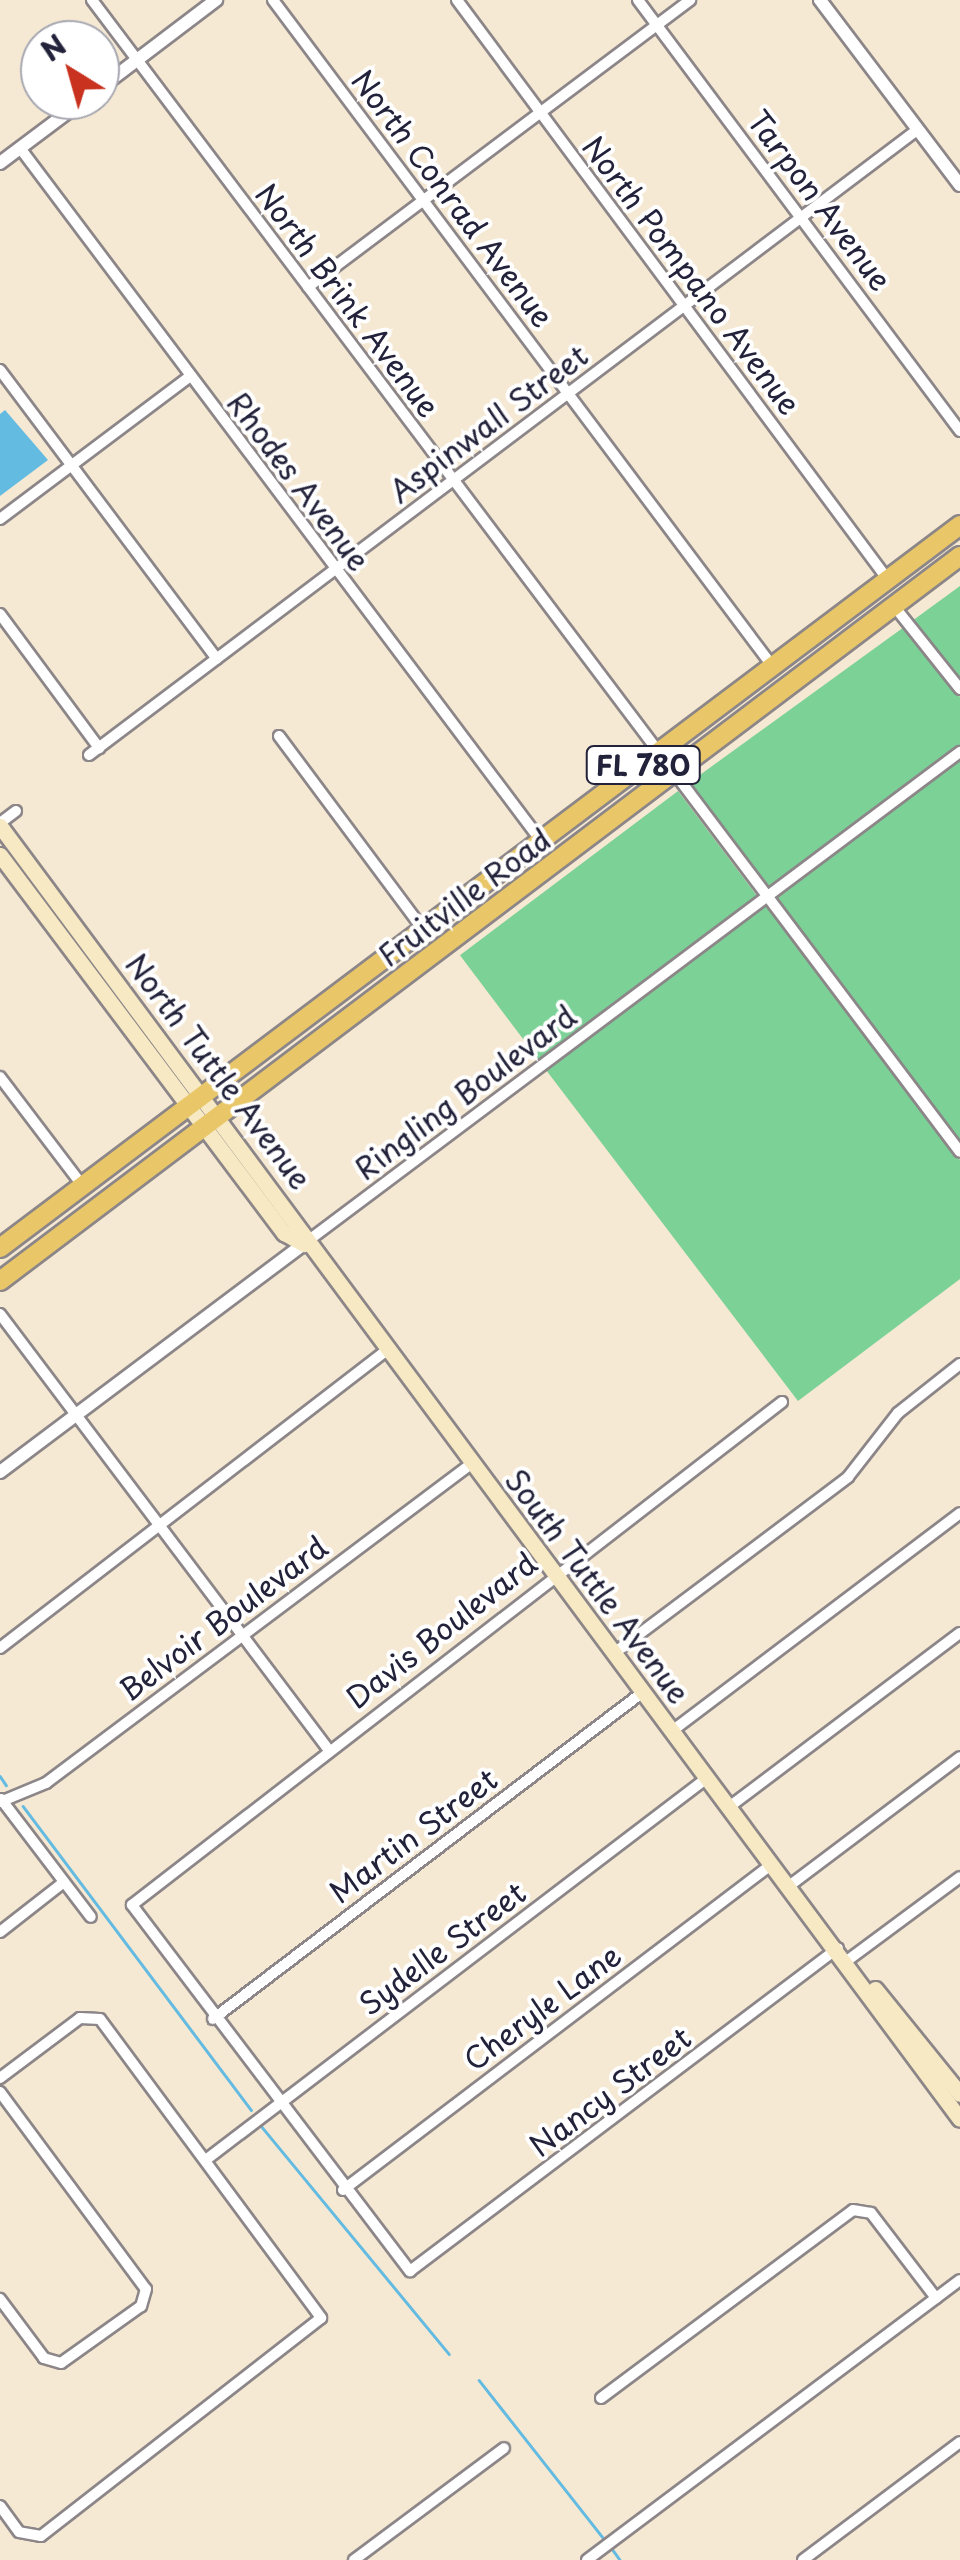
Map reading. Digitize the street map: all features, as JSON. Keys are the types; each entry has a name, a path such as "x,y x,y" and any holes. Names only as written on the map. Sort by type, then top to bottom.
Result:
{"main road":[{"name":"Fruitville Road","path":"0,1248 960,526"},
{"name":"Fruitville Road","path":"0,1281 960,556"},
{"name":"North Tuttle Avenue","path":"0,825 195,1098"},
{"name":"North Tuttle Avenue","path":"0,855 195,1098 304,1244"},
{"name":"South Tuttle Avenue","path":"304,1244 788,1886 959,2090"},
{"name":"South Tuttle Avenue","path":"844,1954 960,2119"}],"street":[{"name":"North Brink Avenue","path":"92,0 672,775 960,1152"},
{"path":"120,72 216,0"},
{"name":"North Conrad Avenue","path":"273,0 773,667"},
{"name":"North Pompano Avenue","path":"457,0 888,580"},
{"name":"Tarpon Avenue","path":"638,0 960,432"},
{"path":"308,287 690,0"},
{"path":"820,0 960,185"},
{"path":"0,163 57,120"},
{"name":"Aspinwall Street","path":"0,614 94,752 917,130"},
{"name":"Rhodes Avenue","path":"20,148 334,571 541,841"},
{"path":"0,370 217,659"},
{"path":"0,520 190,377"},
{"path":"894,606 960,690"},
{"path":"279,736 424,929"},
{"name":"Ringling Boulevard","path":"0,1472 960,752"},
{"path":"0,825 16,812"},
{"path":"0,1077 82,1185"},
{"path":"0,1314 328,1749"},
{"path":"0,1648 385,1352"},
{"path":"614,1653 848,1477 898,1413 960,1364"},
{"name":"Davis Boulevard","path":"213,2019 132,1900 782,1402"},
{"name":"Belvoir Boulevard","path":"1,1800 46,1783 471,1464"},
{"path":"672,1731 960,1514"},
{"path":"730,1807 960,1633"},
{"name":"Martin Street","path":"213,2019 643,1692"},
{"path":"788,1886 960,1757"},
{"name":"Sydelle Street","path":"207,2159 708,1778"},
{"path":"1,1800 91,1918"},
{"name":"Cheryle Lane","path":"343,2190 772,1864"},
{"name":"Nancy Street","path":"343,2190 410,2271 844,1954 960,1877"},
{"path":"0,1932 64,1882"},
{"path":"0,2078 94,2016 207,2159 321,2318 42,2536 26,2536 0,2506"},
{"path":"213,2019 343,2190"},
{"path":"0,2092 146,2296 56,2363 0,2299"},
{"path":"601,2398 853,2210 871,2213 936,2298"},
{"path":"587,2560 960,2280"},
{"path":"803,2560 960,2442"},
{"path":"354,2560 504,2448"}],"green space":[{"path":"960,586 960,682 912,621"},
{"path":"904,627 960,697 960,745 767,892 686,785"},
{"path":"960,759 960,1144 773,900"},
{"path":"678,791 759,898 541,1062 460,955"},
{"path":"766,906 960,1160 960,1279 798,1401 546,1070"}],"water":[{"path":"5,410 48,460 0,496 0,414"}],"waterway":[{"path":"0,1776 6,1785"},
{"path":"23,1806 251,2110"},
{"path":"262,2127 449,2354"},
{"path":"479,2380 605,2540"},
{"path":"610,2546 620,2560"}]}
